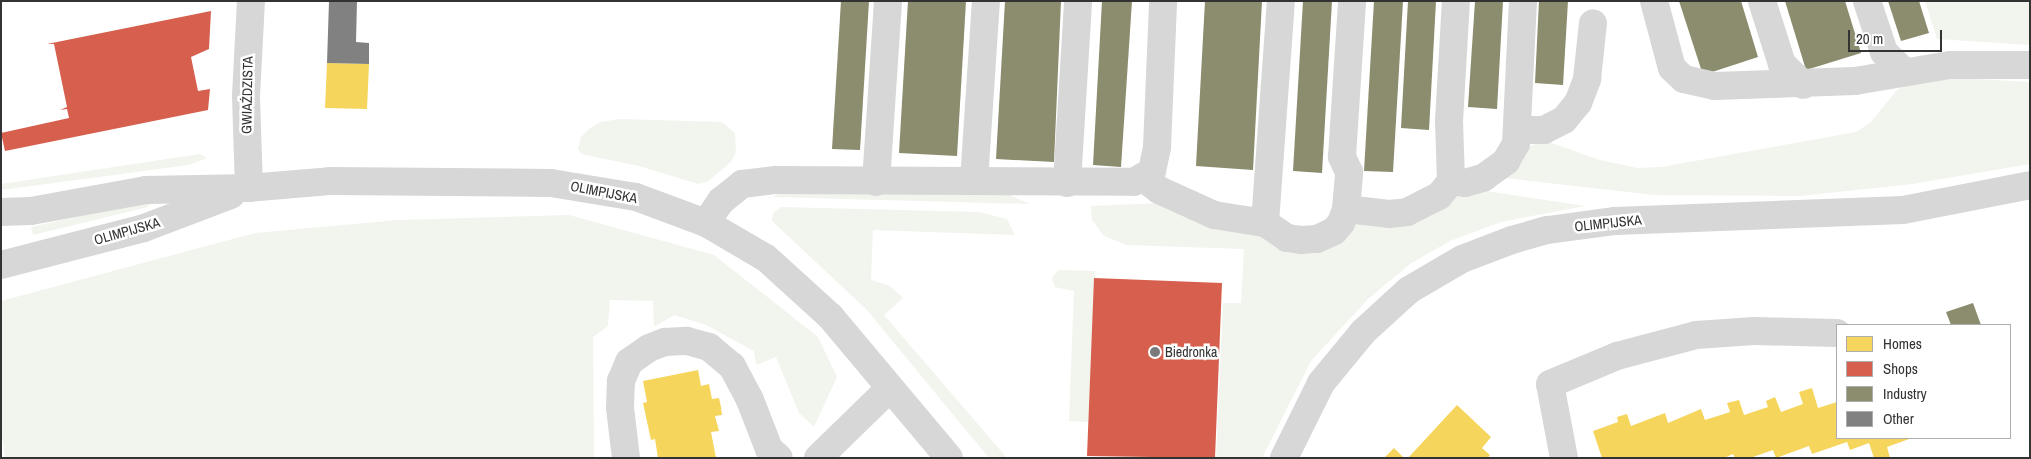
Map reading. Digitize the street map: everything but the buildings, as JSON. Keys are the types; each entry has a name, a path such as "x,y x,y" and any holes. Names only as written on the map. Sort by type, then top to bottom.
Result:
{"street":[{"name":"GWIAŹDZISTA","path":"249,188 246,104 251,1"},
{"path":"876,182 888,1"},
{"path":"974,181 986,1"},
{"path":"1067,183 1078,1"},
{"path":"706,223 721,202 742,184 776,180 1134,182 1152,171 1157,147 1163,1"},
{"path":"1266,223 1280,1"},
{"path":"1142,177 1160,190 1214,215 1266,223 1287,238 1317,239 1334,231 1346,209 1349,172 1342,157 1352,1"},
{"path":"1346,209 1389,214 1407,212 1439,196 1451,181 1449,121 1456,1"},
{"path":"1451,181 1474,181 1496,171 1516,144 1519,130 1523,1"},
{"path":"1654,1 1672,68 1684,79 1714,86 1855,81 1904,71 1950,65 2030,65"},
{"path":"1762,1 1782,64 1804,84"},
{"path":"1867,1 1884,52 1904,71"},
{"path":"1519,130 1544,130 1564,120 1578,103 1587,79 1593,23"},
{"name":"OLIMPIJSKA","path":"1,212 32,211 146,190 249,188 330,181 551,183 636,197 706,223 766,258 830,316 949,458"},
{"name":"OLIMPIJSKA","path":"1284,458 1321,383 1363,332 1409,290 1462,259 1512,240 1548,230 1614,221 1903,210 2030,185"},
{"name":"OLIMPIJSKA","path":"1,265 144,228 249,188"},
{"path":"1564,458 1550,384 1616,356 1696,335 1754,331 1836,332"},
{"path":"626,458 620,408 620,381 629,362 649,348 665,342 687,341 708,347 732,366 750,400 769,449 780,458"},
{"path":"818,458 890,388"}],"shaded area":[{"path":"1925,1 2030,1 2030,45 1937,39"},
{"path":"1920,76 2030,82 2030,164 1912,184 1800,196 1654,195 1505,178 1522,151 1543,140 1600,160 1637,168 1661,167 1856,132 1870,123 1897,90"},
{"path":"620,119 722,122 735,133 736,152 731,162 707,182 698,184 639,166 581,154 578,148 581,137 589,129 600,122"},
{"path":"200,154 207,158 189,165 1,190 1,184"},
{"path":"811,190 1010,195 1030,204 773,197 782,192"},
{"path":"1486,191 1585,206 1501,222 1450,241 1410,264 1368,299 1311,361 1262,458 1216,458 1223,303 1241,303 1244,249 1127,245 1104,236 1092,220 1091,206 1165,203 1253,230 1353,223 1454,196"},
{"path":"153,200 148,207 33,235 31,227"},
{"path":"781,207 979,212 1007,219 1015,235 873,230 871,280 890,286 903,298 884,315 1007,458 989,458 866,309 772,221 773,213"},
{"path":"569,215 714,255 818,337 837,377 814,427 799,413 776,357 756,365 754,351 706,325 674,315 654,327 653,301 610,300 608,326 593,337 594,458 5,458 1,427 1,301 255,233 398,220"},
{"path":"1058,270 1095,271 1088,422 1069,421 1074,291 1055,287 1052,278"}],"place":[{"name":"Biedronka","path":"1155,352"}]}
